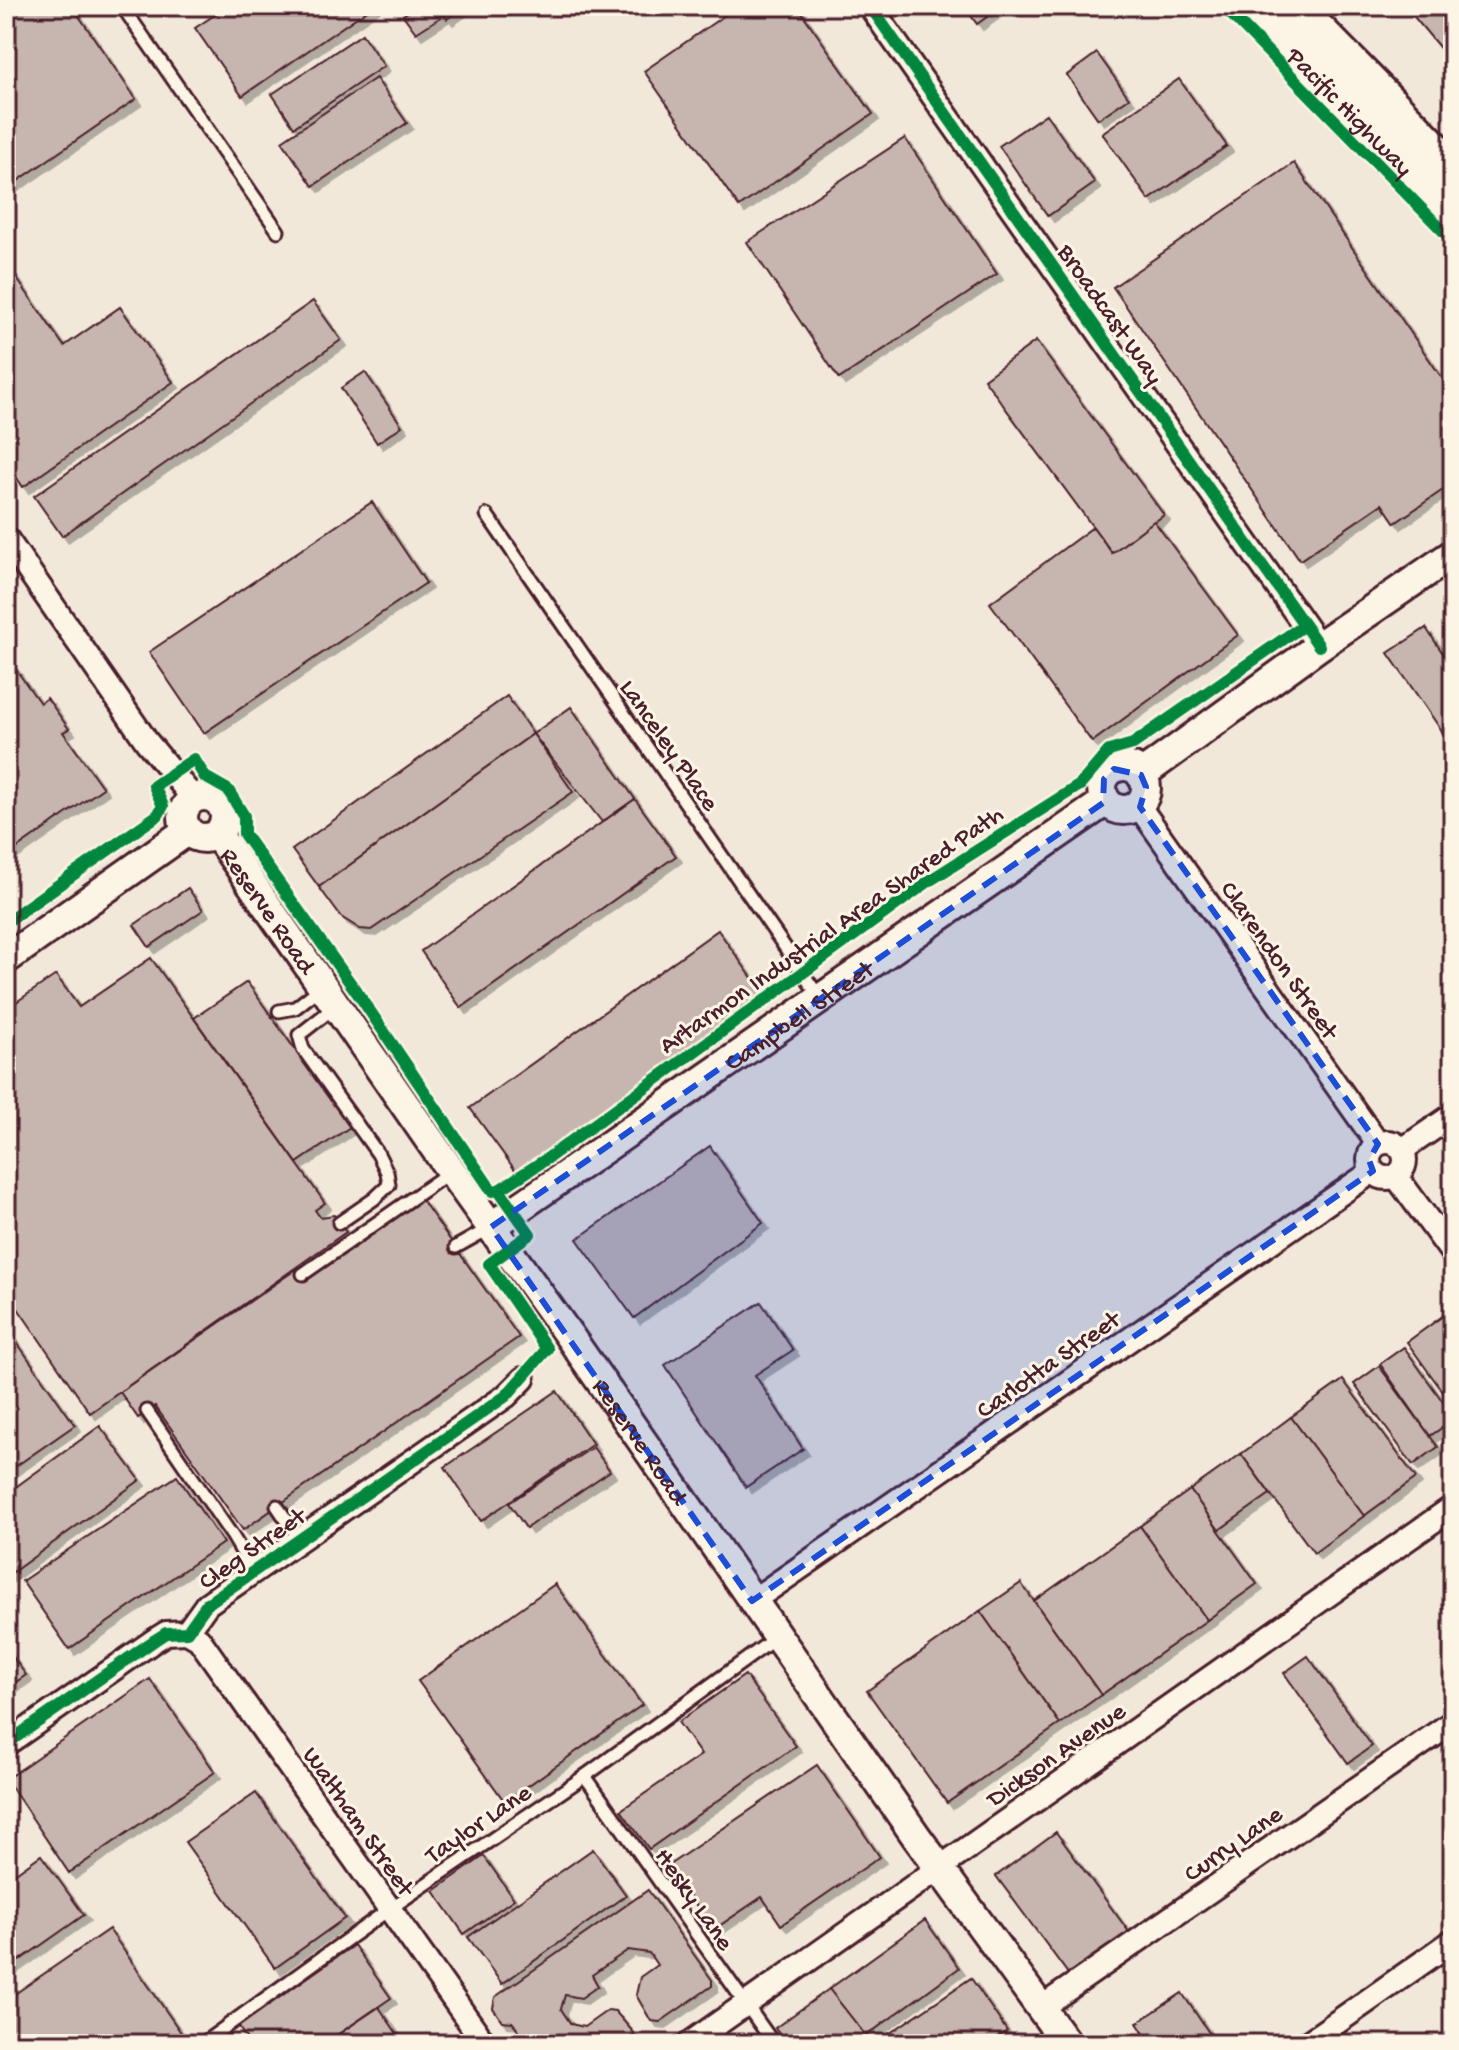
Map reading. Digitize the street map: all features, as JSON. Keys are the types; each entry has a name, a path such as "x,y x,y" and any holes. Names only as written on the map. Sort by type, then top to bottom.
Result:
{"main road":[{"name":"Pacific Highway","path":"1249,6 1453,215"},
{"name":"Pacific Highway","path":"1293,6 1453,169"}],"street":[{"name":"Broadcast Way","path":"870,6 1319,646"},
{"path":"6,538 147,742 194,799"},
{"path":"1141,775 1453,554"},
{"path":"1129,767 1141,775 1146,787 1143,800 1138,805 1125,810 1106,801 1102,787 1104,779 1114,769 1129,767"},
{"path":"207,796 220,803 225,822 217,834 199,838 187,831 184,810 194,799 207,796"},
{"name":"Campbell Street","path":"491,1227 1106,801"},
{"name":"Clarendon Street","path":"1138,805 1378,1144"},
{"path":"6,959 187,831"},
{"name":"Reserve Road","path":"217,834 939,1868 1067,2044"},
{"path":"1402,1150 1453,1115"},
{"path":"1391,1142 1402,1150 1405,1161 1396,1176 1384,1178 1373,1171 1370,1154 1378,1144 1391,1142"},
{"name":"Carlotta Street","path":"752,1601 1373,1171"},
{"path":"1396,1176 1453,1254"},
{"name":"Cleg Street","path":"187,1632 207,1604 506,1396 523,1379"},
{"name":"Dickson Avenue","path":"689,2044 1453,1507"},
{"path":"6,1744 166,1633 187,1632"},
{"name":"Waltham Street","path":"187,1632 199,1639 485,2044"},
{"name":"Curry Lane","path":"1042,2007 1453,1722"},
{"path":"1306,2044 1453,1941"}],"lane":[{"path":"122,6 278,231"},
{"name":"Lanceley Place","path":"487,515 820,998"},
{"path":"279,1011 330,996"},
{"path":"330,996 299,1035 303,1049 378,1154 387,1172 389,1185 339,1223"},
{"path":"303,1274 451,1171"},
{"path":"456,1247 491,1227"},
{"path":"147,1411 233,1537 246,1559 250,1575"},
{"path":"277,1506 300,1540"},
{"name":"Taylor Lane","path":"202,2044 388,1910 585,1776 778,1636"},
{"name":"Hesky Lane","path":"585,1776 774,2044"}],"highlighted area":[{"path":"1114,769 1141,775 1146,787 1140,807 1378,1144 1369,1160 1373,1171 752,1601 491,1227 1103,803 1104,779"}],"building":[{"path":"6,6 72,6 136,99 6,189"},
{"path":"228,6 373,6 242,96 195,28"},
{"path":"417,6 466,6 447,19 444,15 416,33 403,15"},
{"path":"738,6 797,6 873,114 739,207 644,71"},
{"path":"964,6 1002,6 977,24"},
{"path":"1405,6 1453,6 1453,46 1444,53"},
{"path":"362,34 384,66 294,127 272,94"},
{"path":"1097,53 1129,98 1098,119 1067,75"},
{"path":"376,78 407,123 313,186 282,141"},
{"path":"1179,79 1227,146 1149,200 1102,133"},
{"path":"1046,114 1095,183 1048,216 999,146"},
{"path":"905,138 997,274 839,379 747,242"},
{"path":"1294,163 1453,394 1453,483 1395,523 1382,504 1300,560 1113,287"},
{"path":"6,263 64,346 120,307 173,382 23,487 6,462"},
{"path":"313,301 341,340 62,536 34,496"},
{"path":"1036,341 1164,515 1112,553 984,379"},
{"path":"365,372 402,426 377,443 341,388"},
{"path":"372,502 426,583 204,733 149,652"},
{"path":"1154,521 1238,635 1092,742 990,603 1093,527 1112,553"},
{"path":"1426,628 1446,658 1453,654 1453,747 1388,653"},
{"path":"12,664 40,703 47,698 69,729 63,732 103,788 6,856 6,669"},
{"path":"507,696 533,734 319,887 292,850"},
{"path":"571,707 635,799 602,822 533,734"},
{"path":"533,734 573,792 371,930 360,929 341,917 319,887"},
{"path":"635,799 676,856 461,1008 421,951"},
{"path":"188,888 203,910 149,947 134,925"},
{"path":"718,930 765,996 518,1174 470,1108"},
{"path":"151,958 325,1203 315,1210 320,1217 334,1215 346,1232 90,1413 6,1291 6,1009 56,975 79,1007"},
{"path":"247,982 350,1127 297,1163 194,1018"},
{"path":"710,1146 763,1223 634,1318 577,1239"},
{"path":"422,1200 519,1337 243,1530 155,1406 138,1418 120,1392 298,1268 307,1280"},
{"path":"761,1302 793,1350 755,1375 803,1449 746,1487 665,1365"},
{"path":"1447,1313 1453,1321 1453,1406 1407,1342"},
{"path":"6,1327 75,1425 6,1473"},
{"path":"1404,1347 1453,1416 1453,1420 1430,1436 1380,1364"},
{"path":"1379,1366 1438,1447 1413,1465 1354,1384"},
{"path":"1343,1380 1416,1478 1364,1516 1291,1417"},
{"path":"557,1391 593,1444 481,1521 445,1467"},
{"path":"1291,1417 1364,1516 1314,1553 1241,1454"},
{"path":"100,1426 140,1480 6,1577 6,1494"},
{"path":"593,1447 610,1471 526,1528 509,1503"},
{"path":"1241,1454 1270,1494 1219,1530 1190,1490"},
{"path":"177,1476 223,1543 69,1649 22,1581"},
{"path":"1190,1490 1257,1584 1207,1620 1140,1526"},
{"path":"1140,1526 1207,1620 1101,1695 1034,1601"},
{"path":"1021,1583 1101,1695 1060,1724 980,1611"},
{"path":"555,1584 642,1705 505,1802 418,1681"},
{"path":"980,1611 1060,1724 947,1803 867,1691"},
{"path":"6,1648 26,1675 6,1689"},
{"path":"1308,1656 1372,1746 1348,1763 1284,1673"},
{"path":"745,1675 796,1746 649,1849 621,1810 701,1755 678,1722"},
{"path":"150,1679 215,1772 69,1873 6,1779"},
{"path":"817,1765 880,1857 781,1925 762,1897 713,1930 669,1865"},
{"path":"256,1793 345,1918 275,1968 185,1842"},
{"path":"1056,1832 1129,1932 1069,1975 996,1876"},
{"path":"593,1849 626,1895 502,1984 468,1937"},
{"path":"41,1855 84,1915 6,1970 6,1880"},
{"path":"484,1856 514,1899 464,1934 434,1891"},
{"path":"648,1890 712,1980 712,1986 660,2022 651,2021 636,1995 640,1977 657,1965 649,1953 628,1950 592,1975 598,1986 581,1998 565,1995 561,2009 571,2024 584,2027 608,2010 615,2011 634,2033 629,2044 519,2044 516,2040 518,2029 512,2022 502,2021 493,2008 495,1997"},
{"path":"925,1920 959,1968 866,2036 829,1989"},
{"path":"109,1929 182,2034 168,2044 6,2044 6,2000"},
{"path":"354,1945 391,1998 324,2044 250,2044 238,2026"},
{"path":"971,1978 1007,2031 988,2044 874,2044"},
{"path":"829,1989 872,2044 786,2044 775,2028"},
{"path":"1182,1993 1215,2044 1196,2044 1191,2038 1182,2044 1151,2044 1137,2023"},
{"path":"379,2007 404,2044 324,2044"}],"cycle path":[{"path":"870,6 1319,646"},
{"path":"1223,6 1453,241"},
{"name":"Artarmon Industrial Area Shared Path","path":"6,922 158,815 163,806 154,786 194,759 205,777 228,790 244,816 244,834 361,998 492,1191 499,1190 548,1158 929,881 1080,785 1109,751 1133,744 1304,625"},
{"path":"6,1744 166,1633 187,1632 207,1604 506,1396 547,1349 489,1264 530,1234 499,1190"}]}
